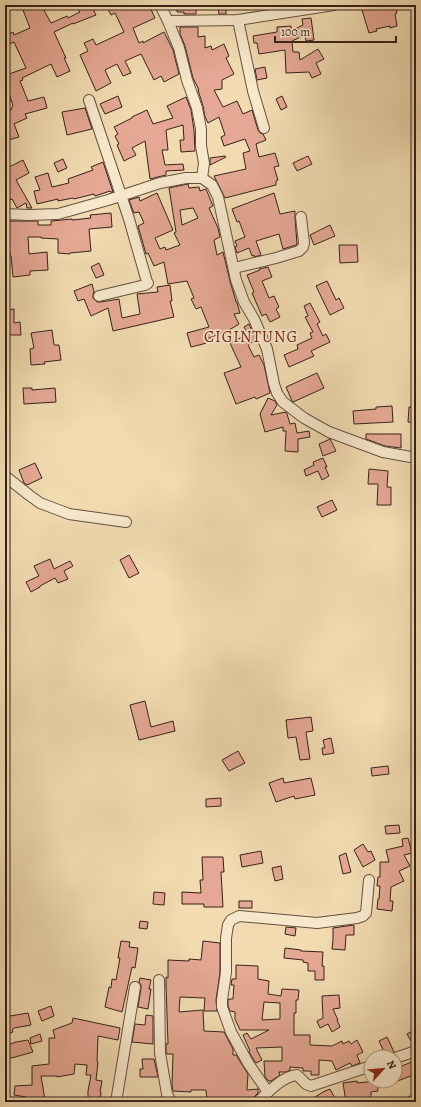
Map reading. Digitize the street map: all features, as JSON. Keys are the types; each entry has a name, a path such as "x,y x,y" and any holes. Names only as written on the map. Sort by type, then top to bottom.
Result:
{"street":[{"path":"160,5 168,21 178,48 197,108 201,129 201,146 204,163 202,178"},
{"path":"168,21 238,20 334,5"},
{"path":"238,20 251,85 264,128"},
{"path":"89,100 121,195 148,283 138,287 99,296"},
{"path":"5,214 58,214 160,183 186,178 202,178 212,185 218,197 236,280 244,302 254,319 267,350 274,384 277,393 283,402 304,418 329,432 383,452 416,458"},
{"path":"234,268 299,251 304,243 301,218"},
{"path":"5,476 40,503 69,514 126,522"},
{"path":"268,1092 248,1063 231,1032 222,1007 226,972 226,938 228,925 231,920 239,916 317,923 357,918 366,913 369,880"},
{"path":"159,980 160,1053 167,1094 171,1102"},
{"path":"116,1102 135,987"},
{"path":"403,1056 416,1052"},
{"path":"258,1102 288,1076 297,1075 306,1084 311,1086 363,1069"},
{"path":"411,1102 416,1099"}],"building":[{"path":"21,5 41,5 51,23 67,16 68,18 80,12 76,5 84,5 87,9 92,7 96,15 73,23 54,32 66,58 64,58 70,71 57,77 51,64 22,78 23,80 20,81 28,101 44,97 47,108 25,114 27,118 14,124 19,137 5,141 5,112 11,110 13,105 5,79 10,77 9,74 26,68 14,42 5,46 5,36 13,32 14,35 30,28"},
{"path":"106,5 149,5 155,18 133,28 139,43 143,41 143,43 164,32 173,50 179,74 164,82 161,76 154,80 141,54 125,61 131,73 123,76 117,64 105,70 111,83 96,91 80,55 88,51 84,43 93,39 96,45 124,32 115,13 111,15"},
{"path":"177,5 196,5 196,14 184,14 184,12 177,12"},
{"path":"377,5 395,5 397,13 395,14 397,26 376,29 377,31 369,33 362,10"},
{"path":"218,7 226,7 226,14 219,14"},
{"path":"311,18 314,40 306,41 305,35 292,41 293,52 299,52 300,60 318,49 324,59 316,63 321,74 312,78 309,72 286,73 285,50 259,54 257,43 254,43 253,36 277,32 277,27 291,26 291,31 303,25 302,19"},
{"path":"180,27 198,27 198,37 205,36 205,48 211,46 212,50 224,44 229,56 226,58 234,74 222,80 222,89 214,90 223,107 237,101 243,114 252,110 258,130 263,134 266,140 256,144 259,157 275,153 279,166 274,167 278,180 276,181 276,185 225,198 214,176 246,169 243,153 250,151 245,139 224,146 221,137 225,135 219,117 208,123 205,117 199,90 193,78 185,46 180,34"},
{"path":"265,67 267,78 257,80 255,69"},
{"path":"118,96 122,107 105,114 100,104"},
{"path":"282,96 287,107 281,110 276,99"},
{"path":"186,97 191,110 195,151 181,152 180,140 184,140 183,125 166,130 168,150 162,150 165,165 183,164 184,170 166,171 166,175 150,179 145,141 132,148 136,155 124,161 117,145 119,144 115,136 118,134 114,127 147,110 153,124 173,118 167,106"},
{"path":"85,108 92,129 67,135 62,112"},
{"path":"308,156 312,164 297,171 293,163"},
{"path":"226,157 210,165 210,158"},
{"path":"63,159 67,168 58,172 54,163"},
{"path":"23,160 29,173 16,180 32,208 27,208 26,203 17,208 5,190 5,169"},
{"path":"103,162 113,192 110,191 95,196 94,194 74,199 58,201 58,199 37,204 34,191 40,190 35,177 48,173 52,187 69,183 68,179 93,170 91,167"},
{"path":"188,184 189,188 199,187 200,191 206,189 213,206 209,208 218,228 220,237 214,240 217,255 223,252 240,313 234,314 239,324 224,333 223,332 205,340 206,343 191,347 187,333 209,327 201,307 196,309 191,299 194,298 187,281 168,284 164,262 154,266 148,253 146,254 138,226 144,223 139,212 134,213 129,200 139,197 140,201 157,193 173,230 155,238 160,249 165,247 166,250 180,245 174,233 176,232 169,188","holes":["193,208 198,218 182,225 180,210"]},
{"path":"274,193 280,214 295,211 297,244 283,249 279,234 256,241 261,255 254,257 254,255 252,256 249,248 237,253 235,241 245,237 239,221 237,222 232,209"},
{"path":"111,213 112,227 89,229 91,251 70,254 58,253 58,239 28,237 29,254 47,252 48,270 30,271 30,275 13,277 10,253 5,253 5,240 9,240 7,221 38,221 38,225 51,225 51,221 91,218 90,215"},
{"path":"330,225 335,236 314,245 310,235"},
{"path":"339,245 357,245 358,262 340,263"},
{"path":"99,263 104,275 96,278 91,267"},
{"path":"268,267 272,277 262,281 269,298 274,296 279,307 276,309 280,317 270,322 266,314 262,316 252,293 254,292 247,275 260,270 259,269"},
{"path":"327,281 336,300 339,298 344,308 330,315 316,286"},
{"path":"92,284 94,291 93,298 97,302 119,299 122,318 140,314 137,294 158,292 157,287 170,285 172,301 170,301 174,317 113,331 108,308 91,316 84,299 78,301 74,291"},
{"path":"310,303 320,322 317,324 323,336 326,334 330,342 311,351 314,356 289,367 284,355 298,349 297,345 312,338 310,333 313,332 305,317 308,316 304,306"},
{"path":"14,309 14,323 20,322 21,335 5,335 5,310"},
{"path":"249,324 256,340 248,345 254,357 259,355 264,365 270,393 256,399 255,397 236,404 224,373 241,367 230,343 248,334 244,327"},
{"path":"52,330 54,345 59,345 61,360 44,362 45,364 31,365 30,349 34,348 31,333"},
{"path":"317,373 324,388 293,402 286,387"},
{"path":"23,388 32,388 32,390 55,388 56,402 24,404"},
{"path":"268,398 275,401 277,405 271,415 286,412 290,424 295,423 297,433 309,431 310,437 298,439 298,452 285,451 286,431 283,431 283,427 265,432 260,414"},
{"path":"392,406 393,422 354,424 353,411"},
{"path":"409,407 416,408 416,423 408,422"},
{"path":"366,434 401,434 401,448 385,446 366,439"},
{"path":"330,439 336,451 323,456 319,444"},
{"path":"323,458 329,476 322,480 318,471 306,476 304,470 314,465 313,462"},
{"path":"35,463 42,478 27,485 24,483 19,470"},
{"path":"369,469 388,471 387,487 391,487 391,505 377,505 378,484 368,484"},
{"path":"332,500 337,510 322,517 317,507"},
{"path":"129,555 139,573 129,578 120,560"},
{"path":"50,559 54,569 70,561 73,566 64,571 68,579 58,583 55,578 31,592 26,582 39,576 34,566"},
{"path":"145,701 151,727 173,721 175,731 139,740 130,705"},
{"path":"311,717 313,731 306,732 310,759 300,760 296,737 288,738 286,720"},
{"path":"331,738 334,753 323,755 322,748 325,748 323,740"},
{"path":"238,751 245,763 229,771 222,760"},
{"path":"388,766 389,774 372,776 371,768"},
{"path":"283,778 284,783 311,778 315,795 295,799 294,796 276,802 269,783"},
{"path":"221,798 221,806 206,807 206,799"},
{"path":"399,825 400,833 386,834 385,826"},
{"path":"408,838 412,853 404,855 410,866 399,871 404,881 391,887 390,901 393,901 392,911 377,909 380,886 377,886 378,877 380,877 380,862 389,862 386,850 403,846 402,839"},
{"path":"363,844 368,852 371,851 375,860 363,867 354,850"},
{"path":"261,851 263,863 242,867 240,855"},
{"path":"346,853 351,872 343,874 339,856"},
{"path":"202,857 223,857 224,872 221,872 223,907 204,907 204,904 182,904 182,892 201,893 200,880 203,880"},
{"path":"281,866 283,879 275,881 272,868"},
{"path":"154,892 165,893 164,905 153,904"},
{"path":"239,901 252,901 252,908 239,908"},
{"path":"140,921 148,922 147,929 139,928"},
{"path":"354,925 354,935 346,935 345,950 332,949 333,928"},
{"path":"286,927 296,928 295,936 285,934"},
{"path":"121,941 130,942 129,947 138,948 135,968 132,967 122,1012 105,1007 109,987 111,988 112,979 116,980"},
{"path":"203,941 220,943 220,972 216,1000 217,1011 204,1011 205,998 180,997 179,1012 203,1010 204,1031 224,1032 233,1049 233,1055 236,1055 248,1074 247,1090 258,1089 258,1093 253,1098 248,1099 248,1102 207,1102 206,1090 191,1090 191,1092 173,1091 173,1054 167,1054 166,1052 166,1044 168,1044 166,977 168,978 168,960 201,960"},
{"path":"285,948 301,951 323,952 322,966 324,966 324,980 315,980 315,971 308,971 308,963 303,962 303,960 284,958"},
{"path":"236,965 258,966 258,979 269,981 268,994 281,996 282,989 299,990 298,1000 296,1000 296,1013 294,1013 294,1035 310,1035 310,1045 332,1046 342,1041 343,1044 349,1041 351,1044 357,1040 363,1052 357,1055 360,1063 352,1066 350,1063 336,1070 332,1061 319,1060 319,1075 311,1075 311,1071 303,1071 303,1068 290,1067 290,1070 286,1072 279,1072 280,1075 269,1081 265,1077 264,1061 282,1061 282,1047 256,1048 262,1060 256,1063 249,1052 250,1051 243,1035 247,1033 251,1039 269,1030 240,1030 235,1019 235,1012 230,1011 228,1006 228,1000 233,999 234,985 231,985 232,979 236,979","holes":["264,1002 280,1003 280,1019 262,1020"]},
{"path":"140,978 151,980 148,1009 138,1007 141,988 139,982"},
{"path":"339,995 340,1008 333,1009 340,1027 332,1032 328,1024 320,1028 317,1021 323,1018 322,996"},
{"path":"5,1004 10,1016 28,1013 31,1025 14,1028 12,1030 13,1032 5,1035"},
{"path":"51,1006 54,1016 42,1021 38,1011"},
{"path":"146,1015 153,1016 153,1044 132,1042 135,1024 145,1025"},
{"path":"73,1018 120,1028 118,1040 98,1036 96,1080 102,1081 100,1100 88,1100 91,1075 86,1075 87,1065 75,1064 74,1074 57,1077 41,1076 45,1100 26,1101 26,1097 14,1095 15,1086 32,1085 32,1066 49,1064 49,1038 55,1038 53,1030 72,1023"},
{"path":"416,1029 416,1039 411,1041 407,1034"},
{"path":"40,1034 42,1041 31,1044 30,1038"},
{"path":"387,1037 393,1049 383,1049 379,1041"},
{"path":"28,1040 33,1052 8,1059 5,1046"},
{"path":"142,1059 154,1059 158,1077 140,1077 140,1069 143,1069"},
{"path":"416,1060 416,1074 403,1079 403,1066"},
{"path":"357,1081 357,1083 363,1082 363,1089 378,1089 378,1091 371,1092 371,1098 360,1099 361,1102 346,1102 343,1083"},
{"path":"330,1089 337,1102 307,1102 323,1092"}],"district":[{"name":"CIGINTUNG","path":"251,337"}]}
